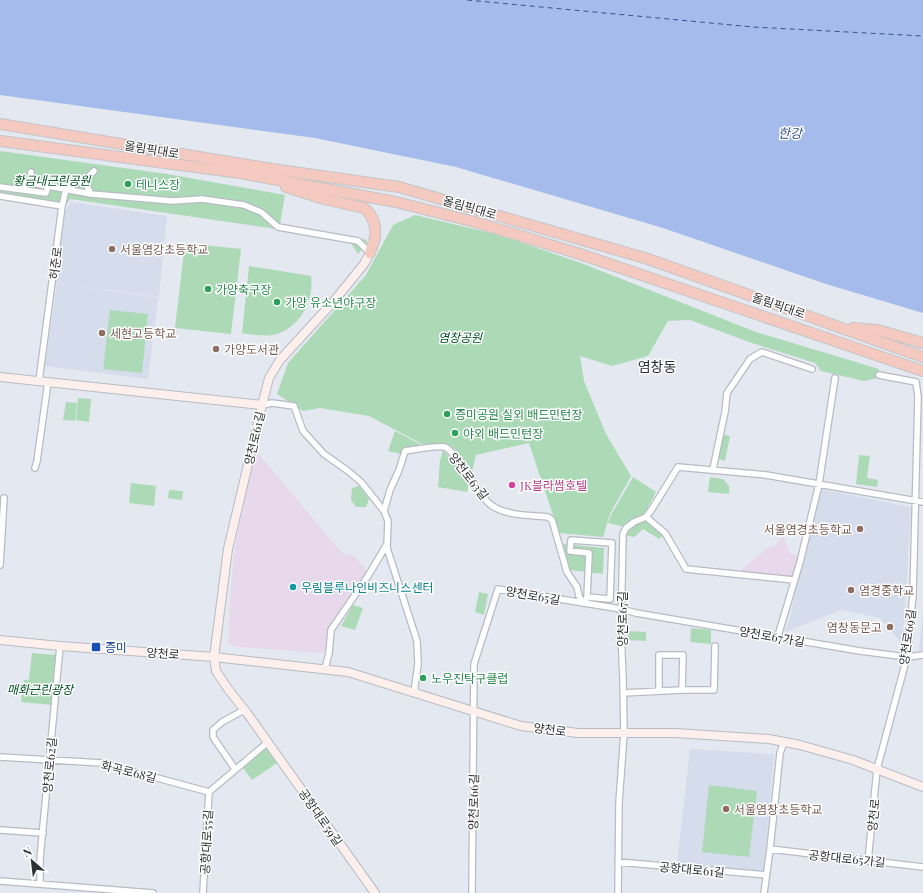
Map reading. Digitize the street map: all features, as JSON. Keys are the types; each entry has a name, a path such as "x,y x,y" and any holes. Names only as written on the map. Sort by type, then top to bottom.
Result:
{"highway":[{"name":"올림픽대로","path":"0,124 248,165 399,187 648,259 923,357"},
{"name":"올림픽대로","path":"0,141 240,173 396,202 475,222 580,254 923,371"},
{"path":"240,173 324,199 364,208 373,218 375,225 374,241 370,253"},
{"path":"839,326 877,330 923,343"}],"main road":[{"name":"양천로61길","path":"214,657 228,549 269,378 280,360 334,301 364,264 370,253"},
{"path":"0,377 262,405"},
{"name":"양천로","path":"0,640 60,646 214,657 348,672 521,726 578,733 675,733 769,739 800,745 853,760 923,786"},
{"name":"공항대로59길","path":"214,657 216,671 375,893"}],"street":[{"path":"0,196 62,206 66,189 89,176 94,171"},
{"path":"30,183 31,172"},
{"path":"83,179 91,194"},
{"path":"25,190 26,182 91,194 173,201 202,199 244,205 262,212 278,227 358,241 370,253"},
{"path":"45,203 48,186"},
{"path":"0,187 46,193"},
{"name":"허준로","path":"35,468 37,461 62,206"},
{"path":"713,469 725,412 727,393 750,359 762,352 812,369"},
{"name":"양천로69길","path":"878,769 907,657 913,595 918,397 916,382 879,375"},
{"path":"778,636 819,484 835,378"},
{"name":"양천로63길","path":"262,405 272,403 294,406 303,431 324,454 361,482 384,511 388,522 387,548 417,641 418,664 414,693"},
{"name":"양천로63길","path":"384,511 390,490 399,470 405,451 446,447 452,453 479,493 491,505 504,511 548,517 552,520 567,572 577,587 579,596 584,603"},
{"name":"양천로67길","path":"624,733 621,634 623,534 626,528 634,522 646,517 678,467 766,475 799,482 819,484 923,502"},
{"path":"0,564 4,498"},
{"path":"646,517 665,533 686,569 794,580"},
{"path":"584,603 587,597 589,553 570,551 571,540 612,543 610,599 587,597"},
{"path":"325,669 329,653 331,630 368,576 387,544"},
{"path":"583,575 588,581"},
{"name":"양천로65길","path":"474,712 474,664 498,589 621,609"},
{"name":"양천로67가길","path":"621,609 636,613 860,651 907,657 923,655"},
{"name":"양천로62길","path":"40,884 40,859 60,646"},
{"path":"623,693 714,690 715,646"},
{"path":"659,691 659,655 682,655 682,690"},
{"path":"235,769 213,737 213,730 222,722 244,710"},
{"name":"양천로66길","path":"472,893 474,712"},
{"path":"618,893 619,803 624,733"},
{"path":"209,792 268,742"},
{"path":"764,893 780,753 784,742"},
{"name":"화곡로68길","path":"0,757 102,763 209,792"},
{"name":"양천로","path":"868,861 878,769"},
{"name":"공항대로55길","path":"203,893 209,792"},
{"path":"0,830 43,833"},
{"name":"공항대로65가길","path":"770,849 923,867"},
{"name":"공항대로61길","path":"618,862 766,875"},
{"path":"0,881 120,892 153,893"}],"shaded area":[{"name":"서울염강초등학교","path":"71,202 167,216 159,297 56,283 65,211"},
{"path":"57,283 158,298 148,379 45,366"},
{"path":"258,453 341,552 355,557 367,571 365,577 330,624 324,653 236,647 228,642 230,597 235,547 249,478"},
{"path":"820,489 911,507 903,645 880,618 841,610 785,632 791,614 804,550"},
{"path":"784,536 789,553 799,556 795,573 789,578 738,572 768,548 774,546"},
{"path":"923,608 923,651 919,650"},
{"name":"서울염창초등학교","path":"690,749 774,754 764,871 677,863"}],"green space":[{"name":"황금내근린공원","path":"0,151 167,174 285,195 280,225 367,240 366,244 358,254 351,243 277,229 70,199 66,205 0,194"},
{"name":"염창공원","path":"415,215 499,235 581,263 756,332 879,369 877,378 864,381 821,371 815,363 752,343 690,320 668,321 648,356 612,366 580,356 584,381 606,434 631,476 610,514 603,537 559,533 529,443 476,455 472,472 456,450 448,444 422,444 369,416 320,408 303,411 277,394 288,363 366,275 393,225"},
{"name":"가양축구장","path":"185,243 241,249 231,334 175,328"},
{"name":"가양 유소년야구장","path":"249,266 311,276 308,303 304,311 293,325 277,334 255,335 242,333"},
{"path":"110,310 148,314 142,373 103,369"},
{"path":"78,398 91,399 89,422 76,420"},
{"path":"66,402 77,403 75,421 63,420"},
{"path":"395,431 420,444 420,446 403,448 401,454 388,451"},
{"path":"721,434 730,436 725,461 716,458"},
{"path":"443,450 469,484 467,492 438,487 440,461"},
{"path":"859,455 870,456 867,478 878,480 877,487 856,484"},
{"path":"633,477 656,492 644,515 625,527 608,523 611,515"},
{"path":"710,477 723,479 729,486 729,494 708,492"},
{"path":"131,483 156,486 154,506 129,503"},
{"path":"359,486 369,499 366,507 356,507 351,500 352,488"},
{"path":"169,490 183,491 182,500 168,498"},
{"path":"645,520 665,533 659,539 643,529 634,537 624,535 633,526"},
{"path":"563,544 604,548 603,574 570,570"},
{"path":"479,592 488,594 484,615 475,612"},
{"path":"353,605 363,608 355,630 341,626"},
{"path":"691,628 711,630 711,644 690,642"},
{"path":"629,631 646,632 646,641 628,640"},
{"name":"매화근린광장","path":"32,653 57,655 53,705 21,702 24,680 29,680"},
{"path":"267,743 280,761 252,780 241,765"},
{"path":"709,785 757,791 749,857 702,852"}],"water":[{"name":"한강","path":"0,0 923,0 923,313 826,284 663,228 456,167 315,138 0,95"}],"ferry route":[{"path":"467,0 753,27 923,36"}],"place":[{"name":"테니스장","path":"128,184"},
{"name":"서울염강초등학교","path":"112,249"},
{"name":"가양축구장","path":"208,289"},
{"name":"가양 유소년야구장","path":"277,302"},
{"name":"세현고등학교","path":"102,333"},
{"name":"가양도서관","path":"216,349"},
{"name":"증미공원 실외 배드민턴장","path":"447,414"},
{"name":"야외 배드민턴장","path":"455,433"},
{"name":"JK블라썸호텔","path":"512,485"},
{"name":"서울염경초등학교","path":"860,529"},
{"name":"우림블루나인비즈니스센터","path":"293,587"},
{"name":"염경중학교","path":"851,590"},
{"name":"염창동문고","path":"890,627"},
{"name":"증미","path":"96,647"},
{"name":"노우진탁구클럽","path":"423,678"},
{"name":"서울염창초등학교","path":"726,809"}],"district":[{"name":"염창동","path":"657,366"}]}
